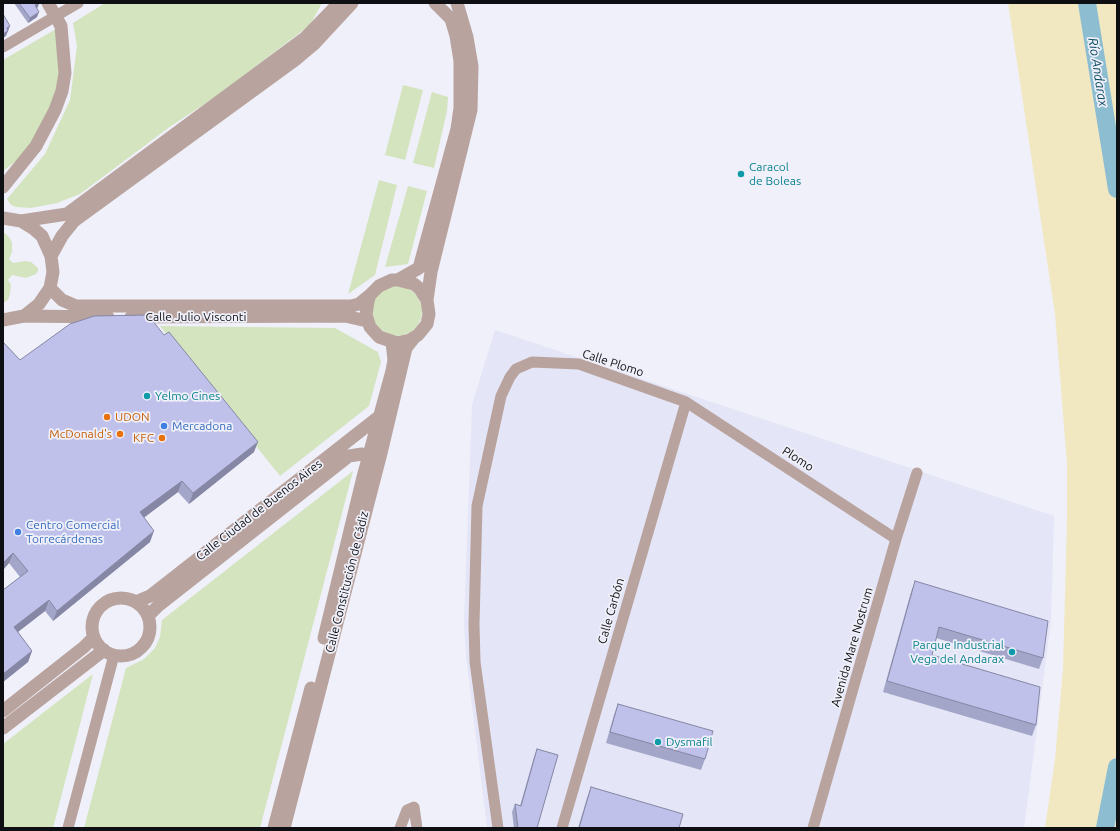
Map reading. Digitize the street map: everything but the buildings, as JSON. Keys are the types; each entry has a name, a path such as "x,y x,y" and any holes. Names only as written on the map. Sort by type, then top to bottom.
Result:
{"street":[{"path":"3,186 36,146 55,110 62,91 65,73 61,26 48,3"},
{"path":"3,47 78,3"},
{"path":"10,217 67,214 305,38 339,3"},
{"path":"51,256 62,236 74,221 295,60 314,44 352,3"},
{"path":"398,280 419,268 455,137 460,108 460,61 456,36 451,20 435,3"},
{"path":"427,300 420,289 414,284 392,280 379,286 370,295 366,308 368,321 374,333 392,342 406,342 421,332 426,324 429,314 427,300 431,272 471,110 472,66 467,37 457,3"},
{"path":"10,217 34,229 42,236 51,256 53,272 50,288 39,304 24,316"},
{"name":"Calle Julio Visconti","path":"50,288 62,300 76,306 352,306 359,304 370,295"},
{"name":"Calle Julio Visconti","path":"3,320 24,316 345,316 368,321"},
{"name":"Calle Constitución de Cádiz","path":"274,828 324,636 375,455 406,348 414,338"},
{"name":"Calle Constitución de Cádiz","path":"284,828 375,455 380,415 394,360 392,342"},
{"name":"Calle Plomo","path":"498,828 475,662 474,624 476,516 478,496 501,396 510,377 516,369 532,362 570,363 589,367 686,402"},
{"name":"Plomo","path":"686,402 896,539"},
{"name":"Calle Carbón","path":"562,828 686,402"},
{"name":"Calle Ciudad de Buenos Aires","path":"136,602 150,596 380,415"},
{"name":"Calle Ciudad de Buenos Aires","path":"148,616 158,606 349,456 362,454 375,455"},
{"name":"Avenida Mare Nostrum","path":"813,828 896,539 917,473"},
{"path":"119,598 136,602 148,616 149,632 143,646 129,654 109,652 94,637 93,619 103,605 119,598"},
{"path":"3,711 84,647 94,637"},
{"path":"3,728 109,652"},
{"path":"68,828 109,652"},
{"path":"400,828 407,810 414,807 417,828"}],"shaded area":[{"path":"495,330 1054,516 1051,622 1024,828 487,828 466,657 464,622 472,405"}],"green space":[{"path":"105,3 322,3 310,25 218,95 171,126 80,194 57,203 31,208 16,207 11,205 7,199 45,154 70,100 77,46 73,23"},
{"path":"61,26 65,65 36,146 3,171 3,60"},
{"path":"403,85 423,90 405,160 385,155"},
{"path":"432,92 448,97 447,111 434,168 413,163"},
{"path":"379,180 397,185 375,275 348,294"},
{"path":"408,186 427,191 408,264 385,267"},
{"path":"5,233 10,238 12,243 12,252 9,259 13,263 25,261 31,262 38,268 38,271 36,274 26,278 12,275 8,280 11,285 10,294 8,300 3,303 3,234"},
{"path":"397,286 407,288 415,293 420,301 422,311 420,321 415,329 407,334 397,336 387,334 379,329 374,321 372,311 374,301 379,293 387,288"},
{"path":"160,326 335,328 378,352 381,362 369,406 280,476"},
{"path":"353,471 260,828 84,828 126,668 144,659 155,648 160,637 162,620"},
{"path":"93,674 53,828 3,828 3,744"}],"sand":[{"path":"1008,3 1117,3 1117,828 1045,828 1055,759 1063,668 1067,464 1055,314"}],"waterway":[{"name":"Río Andarax","path":"1087,3 1117,189"},
{"name":"Río Andarax","path":"1105,828 1117,767"}],"place":[{"name":"Caracol de Boleas","path":"741,174"},
{"name":"Yelmo Cines","path":"147,396"},
{"name":"UDON","path":"107,417"},
{"name":"Mercadona","path":"164,426"},
{"name":"McDonald's","path":"120,434"},
{"name":"KFC","path":"162,438"},
{"name":"Centro Comercial Torrecárdenas","path":"18,532"},
{"name":"Parque Industrial Vega del Andarax","path":"1012,652"},
{"name":"Dysmafil","path":"658,742"}]}
